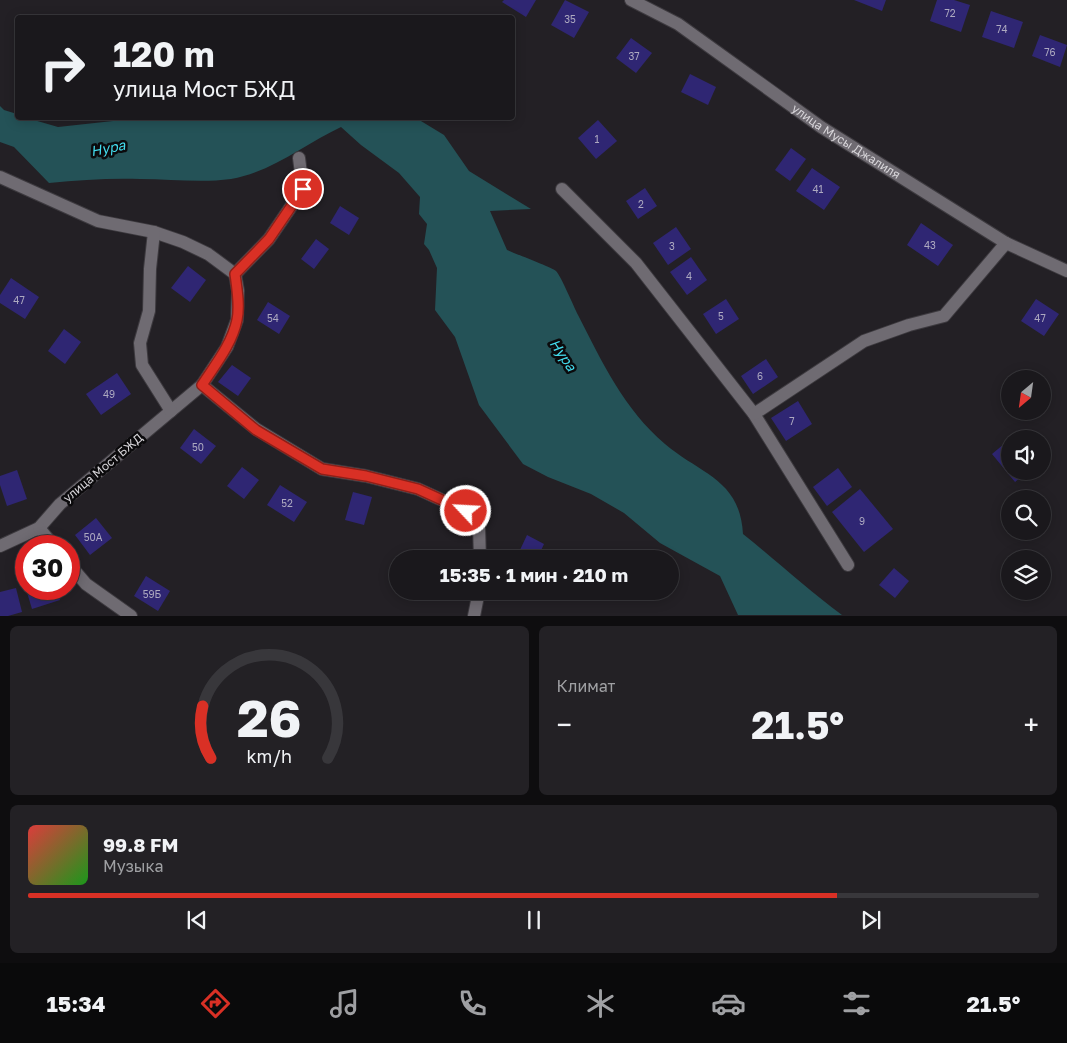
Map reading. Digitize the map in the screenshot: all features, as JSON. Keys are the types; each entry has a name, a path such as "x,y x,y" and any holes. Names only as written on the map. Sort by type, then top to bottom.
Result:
{"street":[{"name":"улица Мусы Джалиля","path":"631,0 678,24 821,127 1006,243 1067,271"},
{"path":"0,177 98,221 154,232 183,242 208,254 235,274 269,239 303,189 299,158"},
{"path":"562,189 636,263 754,414 848,565"},
{"path":"154,232 150,269 149,311 140,343 142,365 171,411"},
{"path":"754,414 864,341 909,325 944,316 1006,243"},
{"name":"улица Мост БЖД","path":"0,546 39,528 60,504 202,385 227,347 237,320 238,291 235,274"},
{"path":"202,385 256,430 322,469 366,476 418,489 466,511 479,527 480,550"},
{"path":"39,528 45,535"},
{"path":"80,577 86,584 131,616"},
{"path":"474,616 477,600"}],"water":[{"name":"Нура","path":"0,106 4,110 15,113 15,120 34,120 58,127 115,120 419,120 444,135 469,171 531,209 490,211 507,250 556,271 605,367 637,416 665,444 726,489 734,501 740,516 743,534 842,615 738,615 720,576 679,553 679,550 673,550 660,543 624,513 591,494 548,477 523,464 479,405 455,337 435,310 437,268 429,250 424,244 427,224 419,214 420,197 399,173 361,145 341,127 274,164 246,175 220,180 117,179 49,183 14,147 0,142"}],"building":[{"path":"504,0 536,0 526,17 502,2"},
{"path":"565,0 589,12 574,38 551,25"},
{"path":"854,0 886,0 882,11"},
{"path":"937,0 954,0 970,5 961,32 930,21"},
{"path":"991,11 1023,22 1014,48 982,37"},
{"path":"1040,35 1067,45 1060,67 1032,56"},
{"path":"631,38 652,53 636,73 616,58"},
{"path":"690,74 716,87 708,105 681,92"},
{"path":"598,120 617,141 596,159 578,138"},
{"path":"791,148 806,159 790,181 775,170"},
{"path":"812,168 840,187 824,210 796,191"},
{"path":"645,188 657,206 638,219 626,201"},
{"path":"340,206 359,218 349,235 330,223"},
{"path":"921,223 953,245 938,266 907,245"},
{"path":"676,227 691,249 668,265 653,243"},
{"path":"316,239 329,249 314,269 301,259"},
{"path":"691,257 707,280 687,295 670,272"},
{"path":"188,266 206,280 190,302 171,288"},
{"path":"11,278 39,297 25,319 0,303 0,295"},
{"path":"726,299 739,319 716,334 703,314"},
{"path":"1036,299 1059,314 1044,336 1021,321"},
{"path":"268,302 290,316 279,334 257,320"},
{"path":"64,329 81,342 65,364 48,351"},
{"path":"766,359 778,377 753,394 741,376"},
{"path":"232,365 251,378 238,396 218,382"},
{"path":"117,373 131,394 101,415 86,394"},
{"path":"798,401 812,424 786,441 771,418"},
{"path":"194,429 216,446 201,464 180,448"},
{"path":"1001,446 1001,465 992,454"},
{"path":"242,467 259,480 244,499 227,486"},
{"path":"838,468 852,487 827,506 813,487"},
{"path":"17,470 27,499 7,506 0,485 0,476"},
{"path":"280,485 307,502 294,522 267,505"},
{"path":"860,489 893,529 864,552 832,512"},
{"path":"353,492 372,497 364,525 345,520"},
{"path":"459,516 470,522 465,532 454,526"},
{"path":"96,518 112,538 90,555 80,542 80,535 75,535"},
{"path":"527,535 544,544 541,550 520,550"},
{"path":"894,568 909,581 895,598 879,585"},
{"path":"146,576 170,591 158,611 134,596"},
{"path":"15,588 15,600 19,600 22,612 0,616 0,592"},
{"path":"29,600 60,600 32,609"}],"route":[{"path":"303,189 269,239 235,274 238,291 237,320 227,347 202,385 256,430 322,469 366,476 418,489 466,511"}]}
